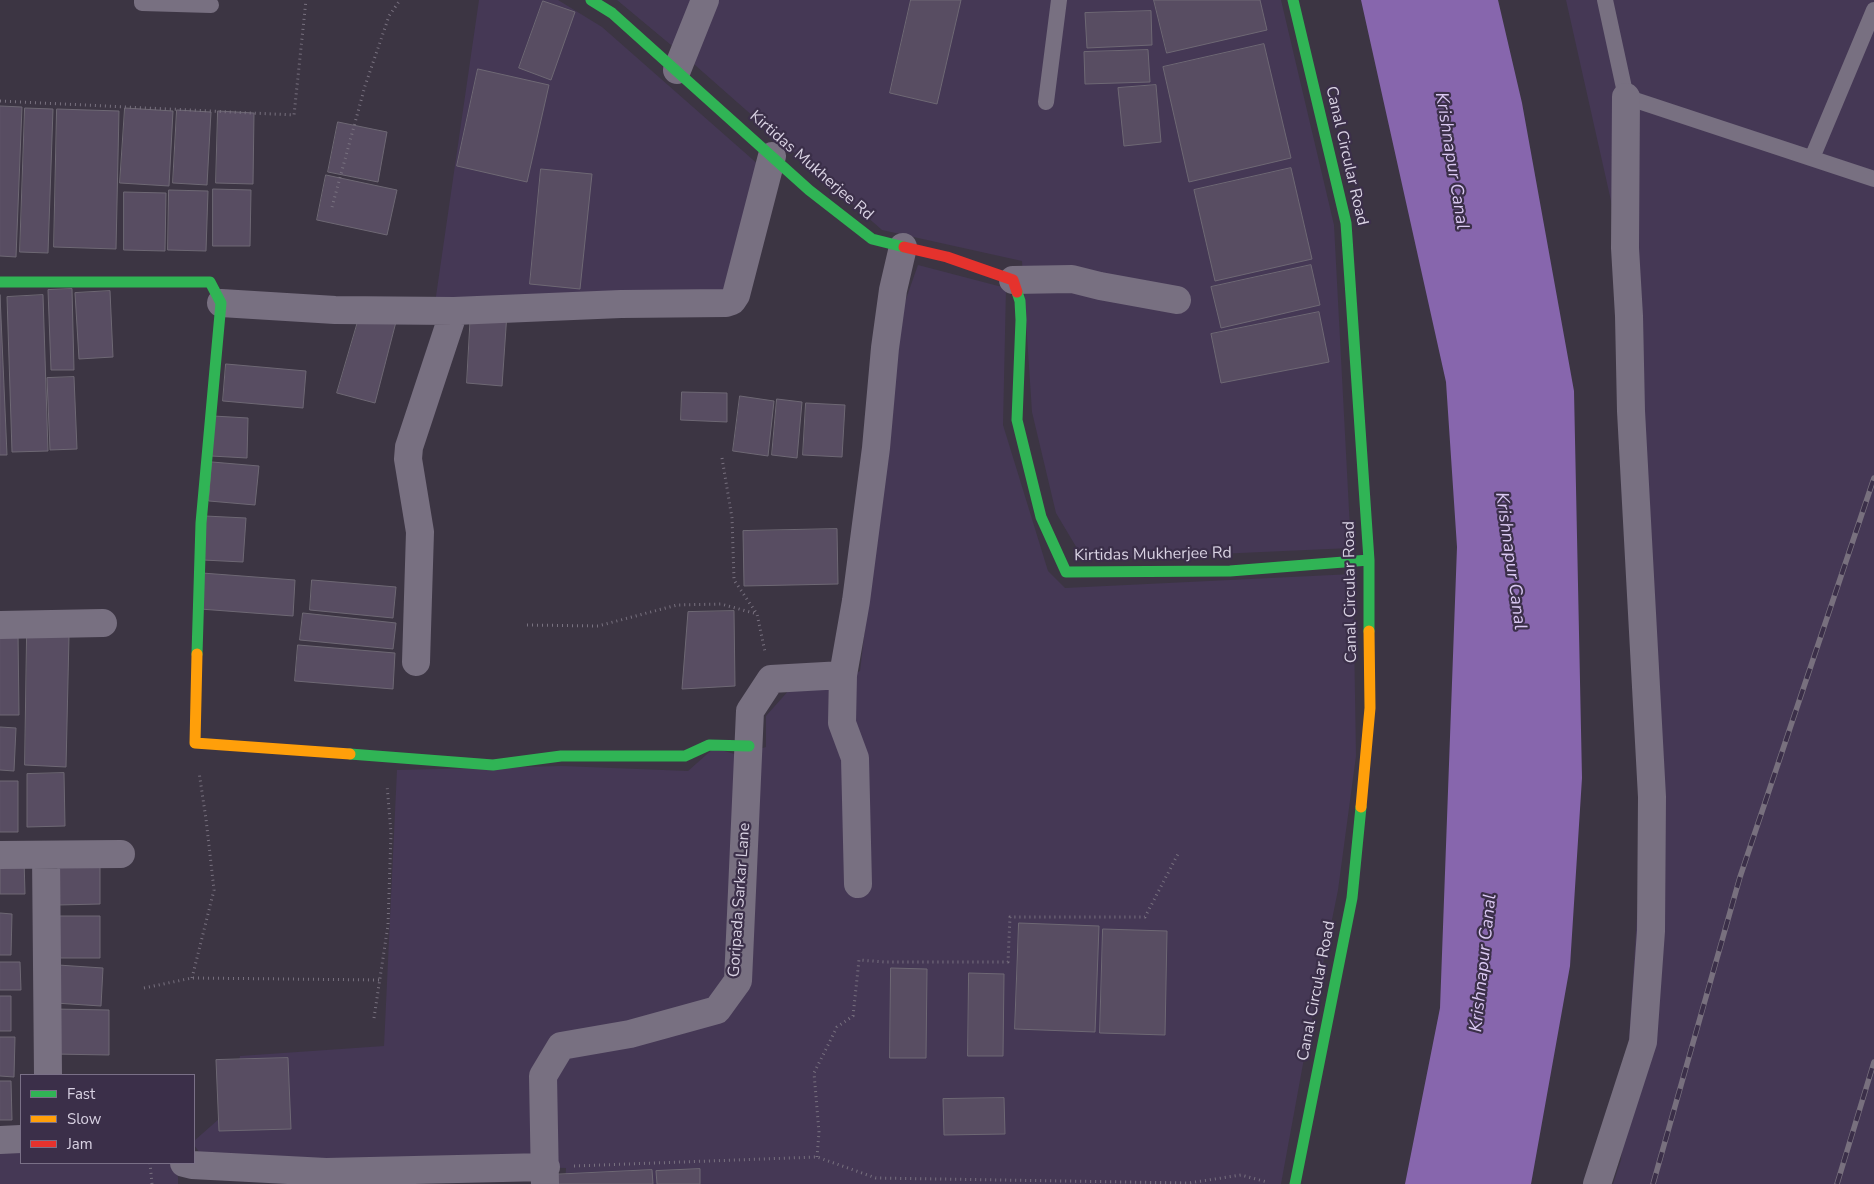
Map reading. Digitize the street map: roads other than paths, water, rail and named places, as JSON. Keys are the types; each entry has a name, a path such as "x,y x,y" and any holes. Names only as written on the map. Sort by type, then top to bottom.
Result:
{"street":[{"name":"Kirtidas Mukherjee Rd","path":"591,0 612,12 809,190 872,239 947,257 1013,280 1020,301 1021,320 1017,420 1041,517 1066,572 1230,571 1369,560"},
{"path":"677,70 705,0"},
{"name":"Canal Circular Road","path":"1293,0 1346,223 1369,560 1370,708 1352,898 1295,1184"},
{"path":"1597,1184 1643,1042 1651,930 1652,797 1631,411 1625,248 1626,97"},
{"path":"221,304 335,310 454,311 621,304 726,303 732,301 736,295 772,156"},
{"path":"858,884 855,758 842,723 843,675 856,601 876,448 890,310 903,247"},
{"path":"1013,280 1072,279 1177,300"},
{"path":"0,282 210,282 215,289 221,304 201,523 195,743 493,765 561,756 685,756 709,745 749,746"},
{"path":"416,662 420,532 408,459 409,447 454,311"},
{"path":"0,625 103,623"},
{"name":"Goripada Sarkar Lane","path":"546,1175 543,1076 561,1046 630,1034 717,1010 738,981 750,711 771,680 843,675"},
{"path":"0,855 121,854"},
{"path":"46,855 48,1074"},
{"path":"0,1140 20,1139"},
{"path":"188,1164 326,1172 546,1175"}],"lane":[{"path":"142,0 142,3 211,5"},
{"path":"1046,102 1059,0"},
{"path":"1605,0 1626,97 1874,179"},
{"path":"1812,158 1874,10"}],"water":[{"name":"Krishnapur Canal","path":"1361,0 1498,0 1522,103 1574,391 1582,778 1570,966 1531,1184 1405,1184 1440,1008 1457,547 1446,382"}],"railway":[{"path":"1653,1184 1740,877 1874,478"},
{"path":"1837,1184 1874,1062"}]}
